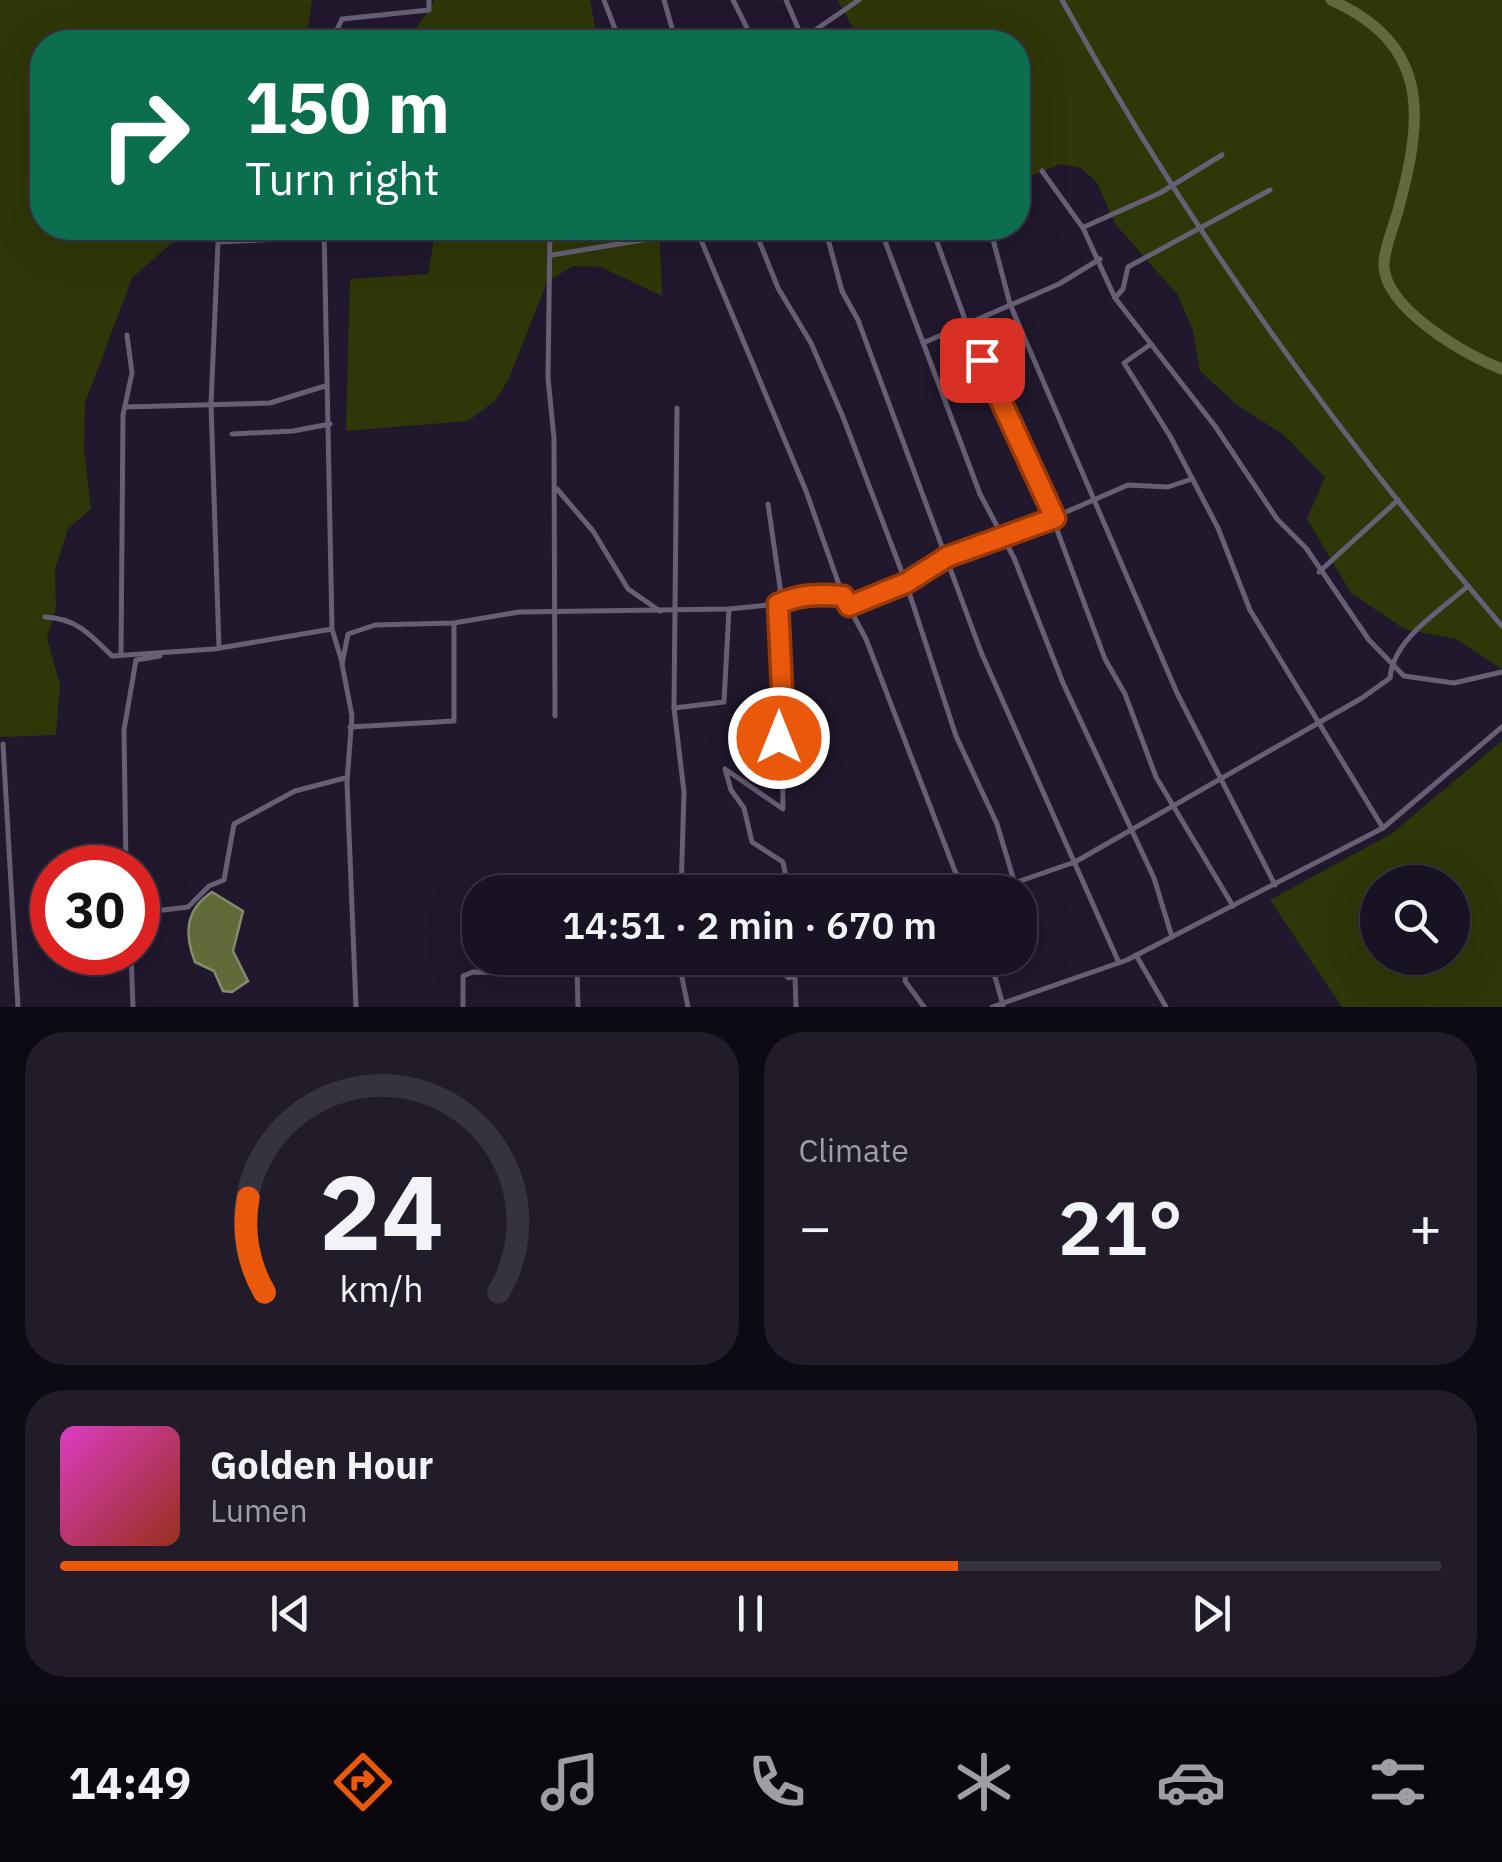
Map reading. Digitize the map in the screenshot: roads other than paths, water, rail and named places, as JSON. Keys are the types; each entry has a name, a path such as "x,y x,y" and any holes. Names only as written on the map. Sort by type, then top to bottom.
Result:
{"street":[{"path":"337,30 342,20 429,10 429,0"},
{"path":"604,0 615,30"},
{"path":"664,0 673,30"},
{"path":"734,0 748,30"},
{"path":"786,0 798,30"},
{"path":"818,30 859,0"},
{"path":"1062,0 1172,186 1236,284 1502,626"},
{"path":"1083,228 1172,186 1222,155"},
{"path":"1042,171 1083,228 1115,298 1215,426 1277,519 1306,548 1319,572 1391,663 1404,676 1454,684 1502,672"},
{"path":"1115,298 1123,289 1128,266 1270,190"},
{"path":"220,648 210,404 218,242 260,240"},
{"path":"323,240 332,630 342,664 350,727 347,782 356,1007"},
{"path":"551,240 548,378 555,486 556,716"},
{"path":"552,255 643,240"},
{"path":"701,240 806,491 843,596 866,638 958,874"},
{"path":"759,240 778,288 812,344 906,583 956,736 997,824 1012,875"},
{"path":"828,240 842,291 858,320 1017,740 1119,962"},
{"path":"884,240 980,494 1004,539 1154,878 1172,937"},
{"path":"937,240 988,377 1055,518 1106,659 1173,807 1234,906"},
{"path":"993,240 1010,304 1177,693 1275,884"},
{"path":"922,343 1059,284 1100,259"},
{"path":"121,656 125,407 132,373 127,335"},
{"path":"1152,344 1124,363 1218,528 1250,610 1383,828"},
{"path":"125,407 270,403 325,386"},
{"path":"677,408 674,708 684,792 682,875"},
{"path":"232,434 293,432 330,424"},
{"path":"849,606 906,583 947,557 1004,539 1128,485 1168,486 1192,479"},
{"path":"555,486 594,531 628,589 660,611"},
{"path":"1319,572 1400,499"},
{"path":"768,504 778,604 784,809 725,770 730,790 744,808 752,842 783,862 785,875"},
{"path":"1037,876 1075,862 1131,833 1390,678 1391,663 1402,646 1468,586"},
{"path":"342,664 348,634 375,625 454,623 519,612 553,615 729,610 778,604 797,595 843,596"},
{"path":"674,708 724,702 729,610"},
{"path":"46,617 65,618 83,628 112,656 220,648 332,630"},
{"path":"350,727 454,721 454,623"},
{"path":"126,845 124,730 136,660 233,642"},
{"path":"992,1007 1136,955 1383,828 1502,728"},
{"path":"3,744 18,1007"},
{"path":"160,910 188,907 209,886 224,880 234,824 295,791 342,782 346,777"},
{"path":"1136,955 1166,1007"},
{"path":"132,975 134,1007"},
{"path":"463,1007 466,975"},
{"path":"577,975 578,1007"},
{"path":"681,975 688,1007"},
{"path":"786,975 795,976 796,1007"},
{"path":"905,975 905,981 924,1007"},
{"path":"995,975 1003,1005"}],"waterway":[{"path":"1331,0 1363,18 1386,38 1402,60 1411,85 1413,142 1385,253 1388,283 1413,315 1431,329 1469,354 1502,369"}]}
